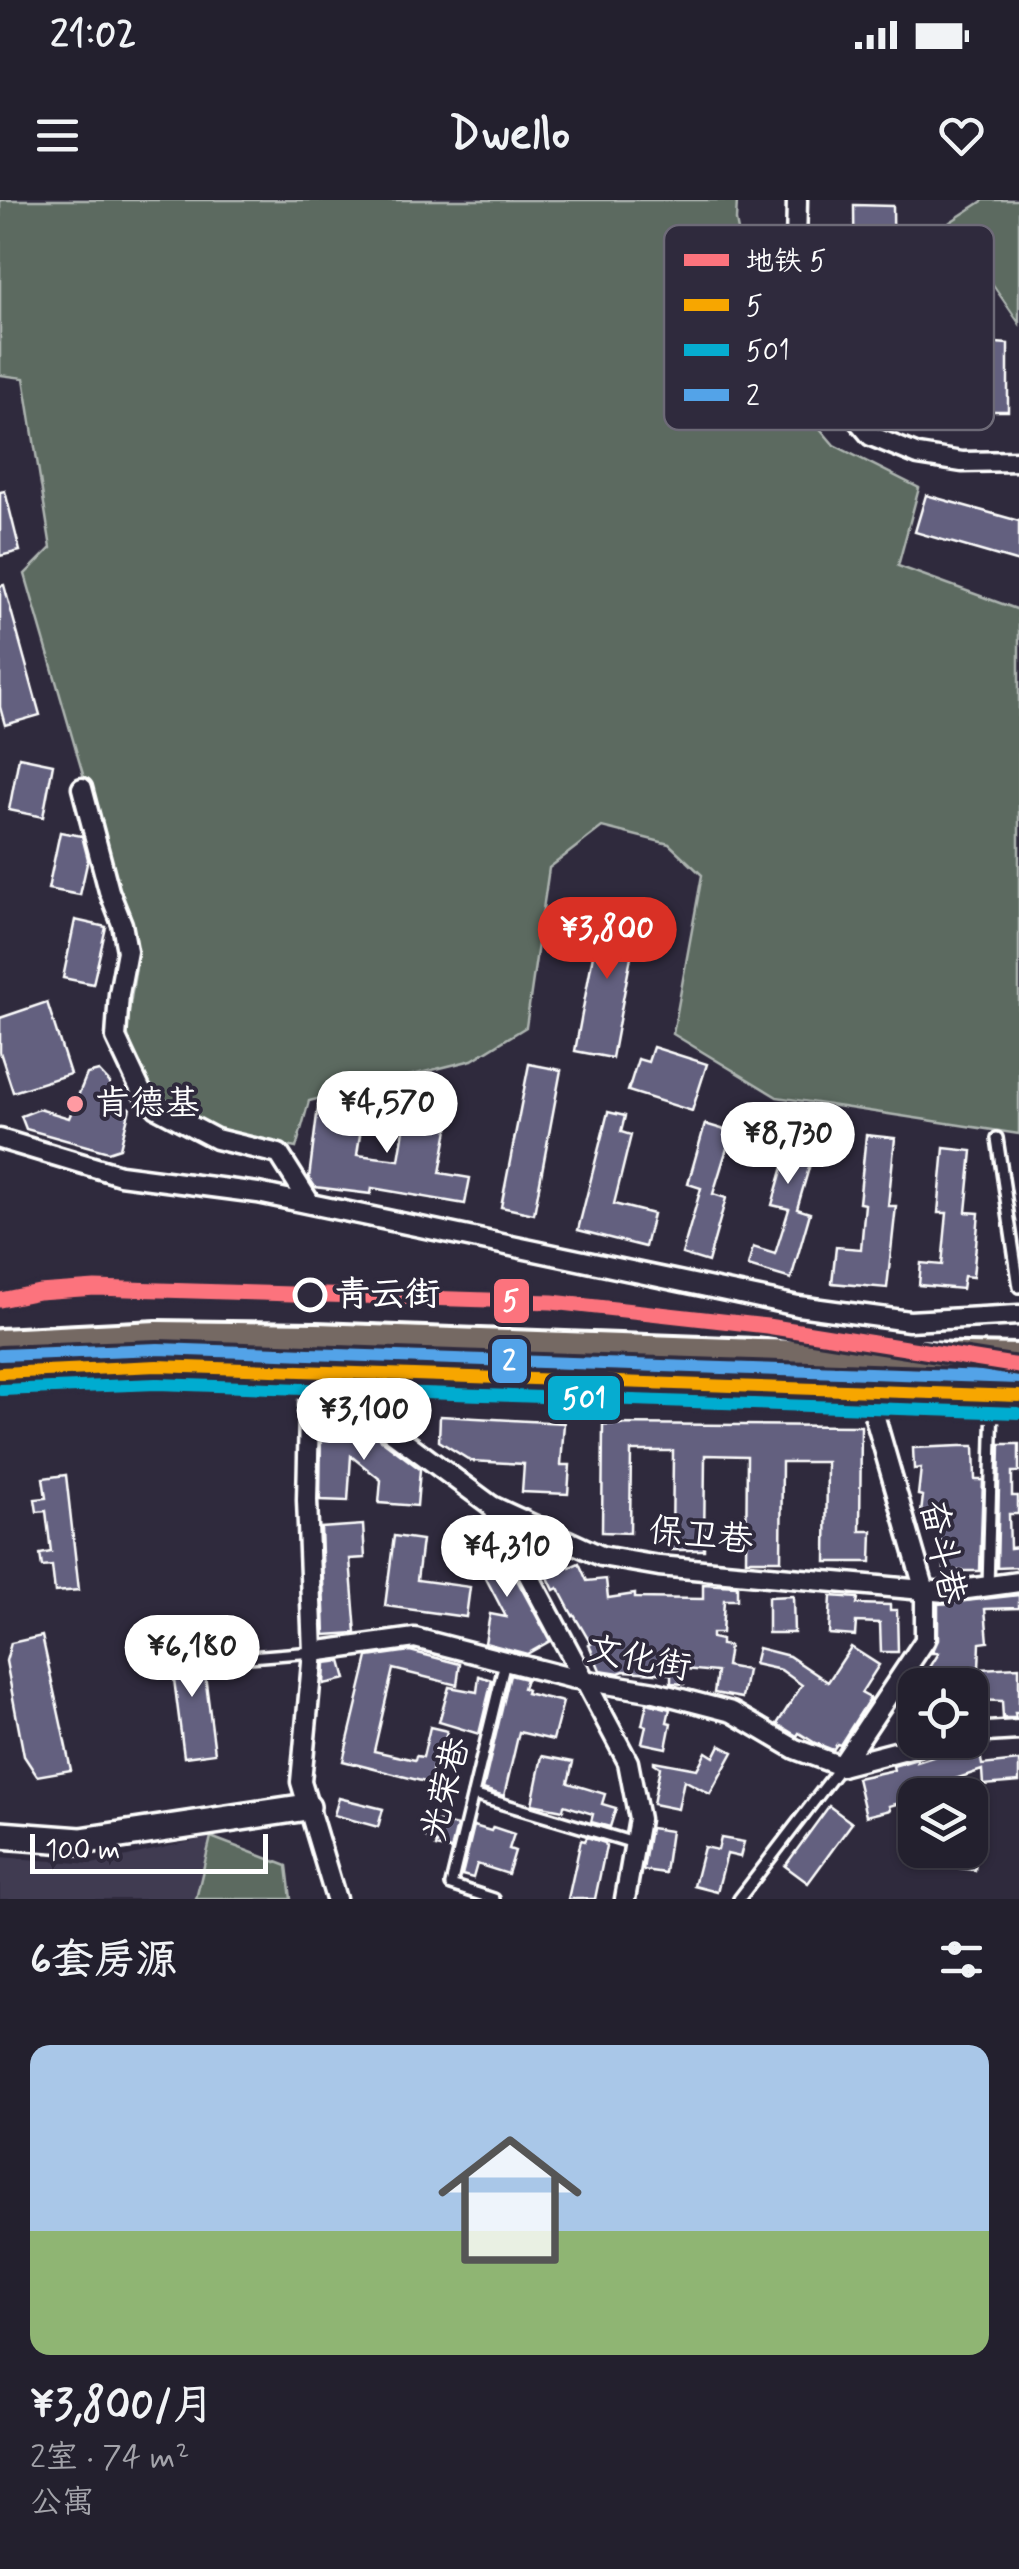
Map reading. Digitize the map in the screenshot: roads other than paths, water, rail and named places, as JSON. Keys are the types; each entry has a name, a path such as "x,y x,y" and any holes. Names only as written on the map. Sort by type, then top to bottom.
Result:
{"main road":[{"path":"0,1345 157,1337 316,1339 1019,1360"},
{"path":"0,1373 157,1366 1006,1395"}],"street":[{"path":"796,225 797,200"},
{"path":"866,430 871,436 918,455 962,462 1019,461"},
{"path":"82,788 127,952 116,1038 141,1091 157,1108 216,1139 279,1154 310,1203"},
{"path":"0,1139 120,1174 310,1203 798,1306 909,1321 1019,1314"},
{"path":"310,1371 307,1500 314,1652 302,1782 336,1899"},
{"name":"保卫巷","path":"310,1371 492,1506 601,1556 659,1566 946,1592 1019,1582"},
{"name":"奋斗巷","path":"841,1766 925,1640 925,1590 867,1390"},
{"path":"492,1506 628,1762 638,1819 625,1899"},
{"name":"文化街","path":"314,1652 414,1638 584,1681 656,1692 732,1712 795,1748 841,1766"},
{"path":"988,1731 1019,1730"},
{"path":"841,1766 898,1751"},
{"path":"0,1835 81,1841 307,1807"}],"lane":[{"path":"997,1138 1019,1287"},
{"path":"988,1587 1006,1395"},
{"path":"236,1658 314,1652"},
{"name":"光荣巷","path":"494,1899 450,1885 505,1662"},
{"path":"738,1899 841,1766"},
{"path":"473,1795 634,1843"}],"metro line":[{"name":"5","path":"0,1300 39,1292 95,1288 552,1302 767,1326 1019,1366"}],"place":[{"name":"肯德基","path":"75,1104"},
{"name":"青云街","path":"310,1295"}]}
